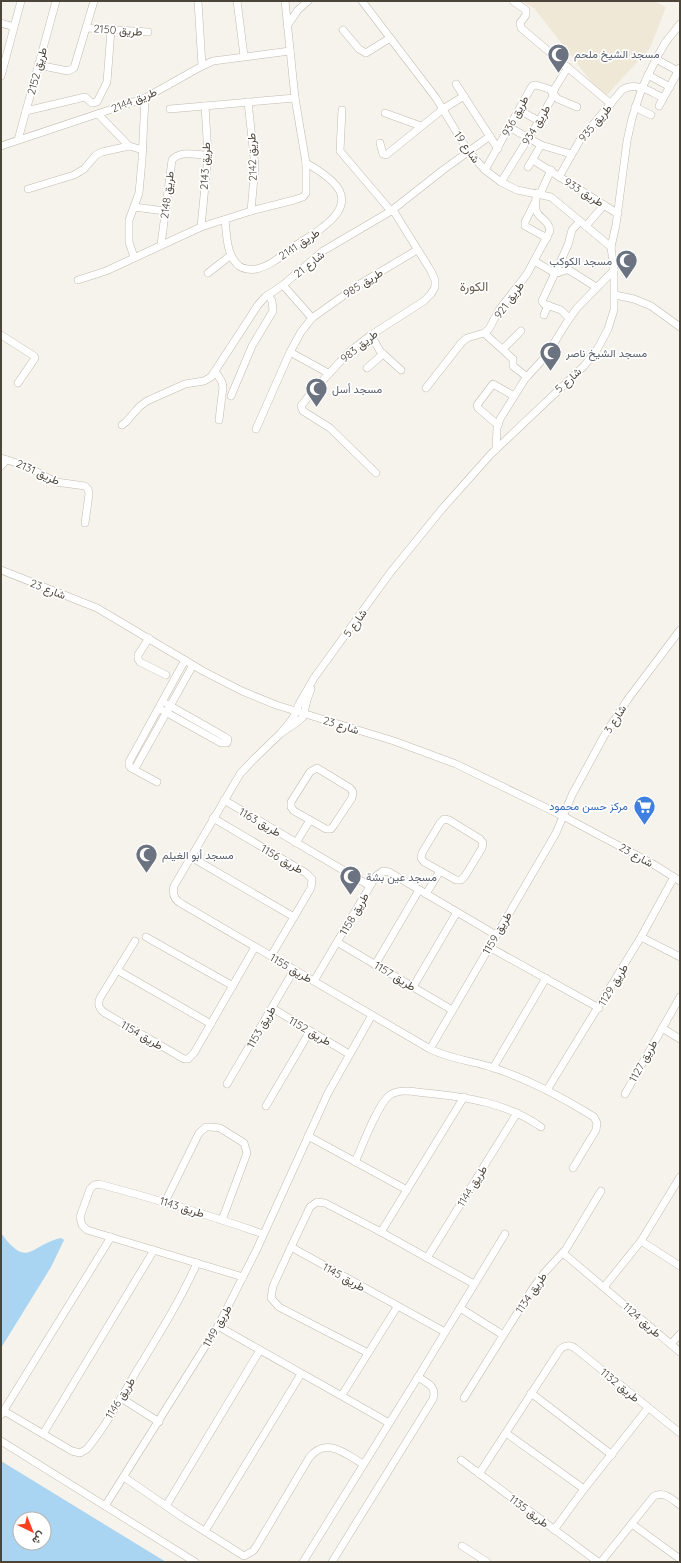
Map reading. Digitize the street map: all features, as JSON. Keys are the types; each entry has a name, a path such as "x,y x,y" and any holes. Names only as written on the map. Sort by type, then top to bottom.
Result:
{"street":[{"path":"1,76 21,1"},
{"name":"طريق 2152","path":"18,140 56,1"},
{"name":"طريق 2150","path":"38,65 68,71 73,69 87,28 94,1"},
{"path":"198,1 202,66"},
{"path":"237,1 244,56"},
{"path":"78,280 106,271 201,227 303,197 306,193 306,163 295,98 285,1"},
{"path":"287,26 298,10 308,1"},
{"name":"شارع 19","path":"362,1 443,108 468,151 485,170 501,182 517,190 538,194 555,200 611,247"},
{"path":"513,1 526,10 526,15 520,23 520,27 611,104"},
{"path":"1,23 14,27"},
{"name":"شارع 5","path":"295,710 312,680 418,537 461,486 496,449 584,366 598,348 612,318 615,295 611,247 618,214 627,141 635,107 642,88 656,59 665,43 680,24"},
{"name":"طريق 2150","path":"87,28 148,32"},
{"path":"26,111 85,97 92,103 97,102 107,82 111,30"},
{"path":"343,30 359,49 366,53 390,38"},
{"name":"طريق 2144","path":"1,146 145,98 213,61 290,51"},
{"path":"656,59 679,69 659,106"},
{"name":"طريق 934","path":"501,182 539,121 568,67"},
{"path":"648,75 670,87"},
{"path":"456,84 498,149"},
{"name":"طريق 936","path":"485,170 532,86 536,85 549,89 558,99 577,107"},
{"name":"طريق 935","path":"559,177 571,154 583,136 611,104 626,88 630,86 642,88"},
{"path":"642,88 664,98"},
{"path":"380,143 383,154 386,155 443,108 464,96"},
{"path":"134,257 129,242 129,220 139,193 143,150 145,98"},
{"path":"170,109 295,98"},
{"name":"طريق 2142","path":"248,102 255,166 252,211"},
{"name":"طريق 2143","path":"201,227 208,155 205,106"},
{"path":"635,107 650,115"},
{"name":"طريق 983","path":"342,110 340,151 392,211 431,271 435,280 435,287 424,301 349,352 328,373 303,402 301,409 330,428 376,473"},
{"path":"519,110 539,121"},
{"path":"386,113 421,126"},
{"path":"98,114 128,146"},
{"path":"509,127 541,145 571,154"},
{"name":"شارع 21","path":"215,371 258,305 268,295 283,285 323,251 392,211 468,151 490,136"},
{"path":"528,167 541,145"},
{"path":"28,189 74,175 84,169 100,153 128,146 143,150"},
{"name":"طريق 2148","path":"161,245 172,160 180,154 208,155"},
{"name":"طريق 933","path":"532,160 551,170 559,177 618,214"},
{"name":"طريق 2141","path":"231,255 239,266 249,270 257,269 272,263 323,227 340,211 342,199 340,191 333,180 306,163"},
{"path":"535,202 537,214 550,227 550,233 547,238 525,226 525,222 538,194 551,170"},
{"path":"586,226 604,205"},
{"path":"134,207 165,212"},
{"path":"208,274 231,255 225,220"},
{"path":"569,318 561,310 543,303 542,300 568,246 572,230 580,221"},
{"name":"طريق 921","path":"484,333 489,329 499,310 523,281 547,238"},
{"name":"طريق 985","path":"256,429 290,352 301,332 312,318 360,284 417,250"},
{"path":"534,261 555,273 569,270 596,288"},
{"path":"496,449 498,425 502,415 514,396 527,377 546,356 569,318 614,270"},
{"path":"283,285 312,318"},
{"path":"231,396 252,346 273,312 272,301 268,295"},
{"path":"615,295 634,299 651,306 680,327"},
{"path":"544,315 548,305"},
{"path":"503,350 521,331"},
{"path":"426,388 462,342 469,337 484,333 513,359 513,366 527,377"},
{"path":"1,335 35,358 18,383"},
{"path":"371,336 383,354 401,370"},
{"path":"290,352 328,373"},
{"path":"367,368 383,354"},
{"path":"122,425 147,401 185,384 204,381 211,377 215,371 222,382 223,387 219,420"},
{"path":"498,425 477,406 491,386 496,384 514,396"},
{"path":"1,466 3,459"},
{"name":"طريق 2131","path":"3,459 26,466 56,482 85,486 88,489 89,494 85,523"},
{"name":"شارع 23","path":"1,570 97,608 193,665 242,691 276,705 430,754 456,764 563,816 653,864 677,879"},
{"name":"شارع 3","path":"563,816 578,783 616,717 680,630"},
{"path":"149,638 138,655 138,659 140,662 166,675"},
{"path":"157,782 131,768 129,762 185,660"},
{"path":"131,768 136,767 193,665"},
{"name":"شارع 5","path":"304,713 307,700 318,673"},
{"path":"160,705 197,725"},
{"name":"طريق 1155","path":"295,710 292,718 281,733 247,766 234,783 174,886 173,891 175,899 430,1049 448,1057 493,1068 548,1090 591,1115 596,1120 597,1126 573,1168"},
{"name":"طريق 1155","path":"281,733 296,724 304,713"},
{"path":"140,741 148,745"},
{"path":"319,769 352,790 352,798 333,827 326,829 310,820 292,809 291,804 312,770 319,769"},
{"name":"طريق 1163","path":"224,800 370,886"},
{"name":"طريق 1159","path":"430,1049 556,833 563,816"},
{"name":"طريق 1156","path":"213,818 310,876 312,884 311,888 271,956"},
{"path":"296,843 310,820"},
{"path":"449,820 484,843 463,878 456,880 440,871 424,862 421,856 442,821 449,820"},
{"path":"191,857 294,917"},
{"name":"طريق 1158","path":"314,981 370,886 378,874 385,871 496,935"},
{"path":"426,894 440,871"},
{"name":"طريق 1129","path":"548,1090 677,879"},
{"path":"375,965 419,890"},
{"path":"414,987 457,912"},
{"path":"146,937 233,986"},
{"path":"641,937 680,957"},
{"name":"طريق 1154","path":"135,941 98,1002 101,1011 184,1059 191,1057 255,947"},
{"name":"طريق 1157","path":"337,942 452,1010"},
{"path":"489,946 599,1008"},
{"path":"117,970 211,1024"},
{"name":"طريق 1153","path":"227,1084 294,970"},
{"path":"493,1068 546,978"},
{"name":"طريق 1127","path":"625,1094 680,997"},
{"name":"طريق 1152","path":"272,1008 349,1054"},
{"name":"طريق 1149","path":"105,1506 218,1326 243,1277 328,1093 372,1015"},
{"name":"طريق 1127","path":"662,1028 680,1038"},
{"path":"266,1106 310,1031"},
{"path":"355,1162 382,1103 390,1095 400,1091 464,1097 485,1102 517,1113 541,1128"},
{"path":"381,1232 464,1097"},
{"name":"طريق 1144","path":"427,1258 517,1113"},
{"path":"165,1202 199,1133 206,1128 215,1127 241,1141 246,1146 247,1153 222,1220"},
{"path":"308,1136 407,1190"},
{"path":"604,1287 641,1241 677,1188 680,1177"},
{"name":"طريق 1143","path":"111,1237 87,1230 80,1221 90,1188 94,1185 99,1184 165,1202 263,1234"},
{"name":"طريق 1134","path":"464,1398 539,1280 563,1253 601,1191"},
{"path":"368,1353 279,1307 271,1298 273,1286 310,1207 317,1202 325,1202 474,1284"},
{"path":"302,1562 418,1377 505,1234"},
{"path":"111,1237 243,1277"},
{"name":"طريق 1146","path":"111,1237 2,1413 43,1434 72,1452 80,1453 90,1446 177,1305 197,1263"},
{"path":"641,1241 680,1266"},
{"name":"طريق 1145","path":"291,1247 445,1332"},
{"path":"43,1434 154,1250"},
{"name":"طريق 1124","path":"563,1253 680,1352"},
{"path":"342,1395 397,1306"},
{"path":"460,1308 503,1335"},
{"path":"218,1326 389,1423"},
{"path":"671,1344 680,1334"},
{"name":"طريق 1132","path":"531,1393 559,1351 564,1346 573,1347 680,1433"},
{"path":"166,1506 260,1350"},
{"path":"205,1531 301,1374"},
{"path":"336,1560 433,1399 434,1393 431,1385 418,1377"},
{"path":"479,1474 531,1393 612,1455"},
{"path":"121,1398 159,1422"},
{"path":"554,1530 584,1489 648,1408"},
{"path":"506,1433 584,1489"},
{"path":"1,1441 195,1562"},
{"path":"124,1476 166,1506 244,1556 249,1554 256,1547 309,1458 315,1451 324,1448 337,1449 363,1464"},
{"name":"طريق 1135","path":"461,1460 599,1562"},
{"path":"599,1562 654,1496 658,1494 666,1495 680,1505"},
{"path":"632,1524 680,1560"},
{"path":"462,1546 487,1562"}],"shaded area":[{"path":"521,1 654,1 666,7 650,48 604,98 534,8"}],"water":[{"path":"1,1233 10,1244 17,1250 24,1253 30,1252 51,1241 61,1238 64,1240 51,1267 1,1348"},
{"path":"1,1461 166,1562 1,1562"}],"place":[{"name":"مسجد الشيخ ملحم","path":"558,74"},
{"name":"مسجد الكوكب","path":"627,280"},
{"name":"مسجد الشيخ ناصر","path":"550,372"},
{"name":"مسجد أسل","path":"316,408"},
{"name":"مركز حسن محمود","path":"644,826"},
{"name":"مسجد أبو الغيلم","path":"146,874"},
{"name":"مسجد عين بشة","path":"350,896"}],"district":[{"name":"الكورة","path":"474,286"}]}
